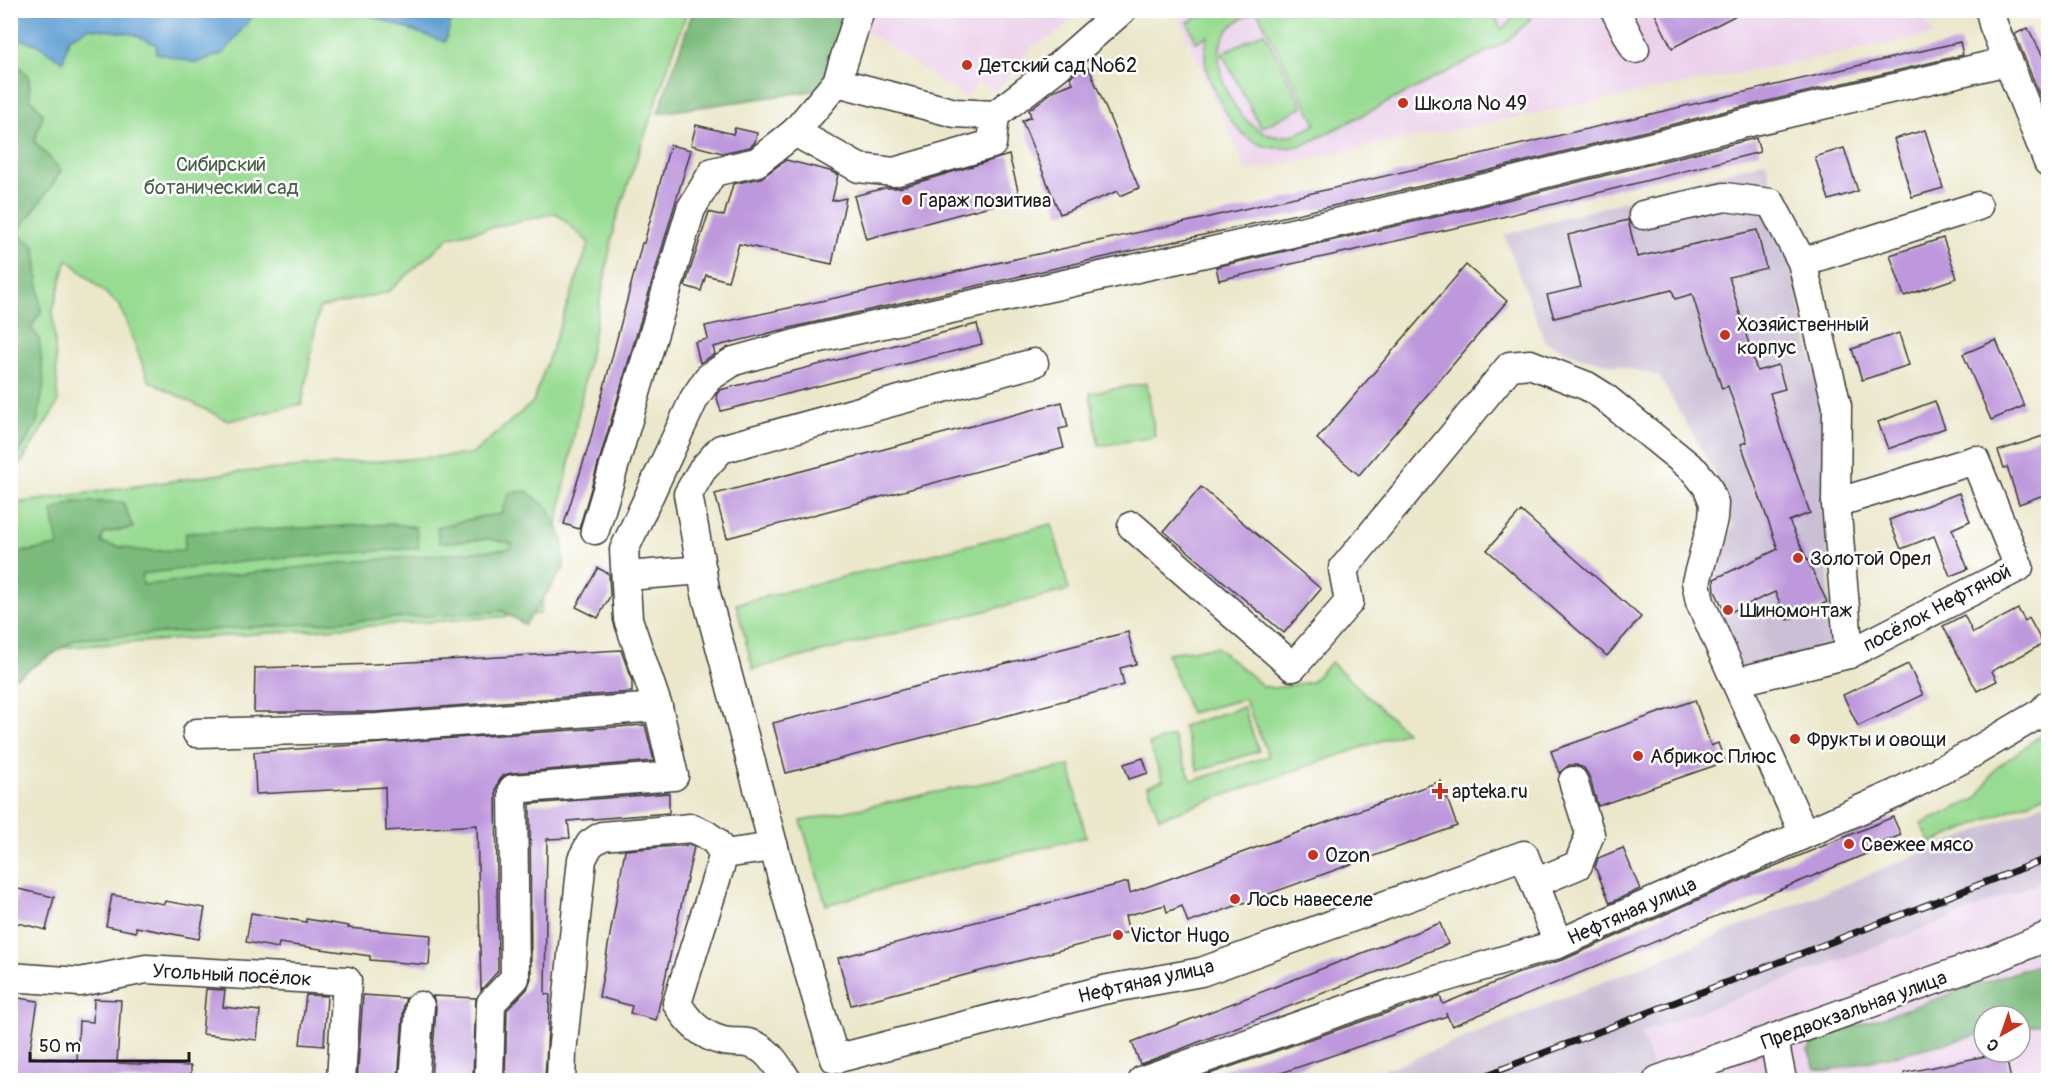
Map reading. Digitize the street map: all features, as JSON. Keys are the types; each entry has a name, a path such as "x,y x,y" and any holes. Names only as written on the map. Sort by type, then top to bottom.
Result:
{"street":[{"path":"595,530 691,209 713,172 757,162 795,132 837,82 860,10"},
{"path":"837,82 955,113 995,115 1056,68 1122,10"},
{"path":"1615,10 1635,49"},
{"path":"1990,10 1993,24 2049,162"},
{"path":"489,1080 491,1004 515,978 513,789 674,776 658,707 628,619 624,550 694,399 708,378 734,361 806,341 1470,192 2008,61"},
{"path":"795,132 859,168 894,172 992,144 995,115"},
{"path":"1643,215 1725,197 1771,203 1802,262 1837,406 1836,503 1849,654 1736,682"},
{"path":"1802,262 1978,206"},
{"path":"723,854 774,847 731,693 702,570 688,494 702,470 721,449 1034,363"},
{"path":"1132,526 1293,667 1349,602 1343,569 1510,366 1530,364 1587,386 1603,396 1695,471 1707,486 1714,503 1713,519 1696,582 1700,602 1804,834"},
{"name":"посёлок Нефтяной","path":"1836,503 1975,460 2019,567 1849,654"},
{"path":"627,576 702,570"},
{"name":"Нефтяная улица","path":"774,847 796,930 835,1059 1103,990 1201,972 1524,855 1558,944 1895,794 1966,757 2042,712 2049,705"},
{"path":"197,733 376,728 658,707"},
{"path":"1534,883 1578,865 1590,834 1573,781"},
{"path":"561,1080 582,859 590,844 602,836 691,828 716,841 723,854 677,1003 684,1015 698,1030 724,1041 743,1041 761,1048 787,1080"},
{"name":"Предвокзальная улица","path":"1658,1080 1774,1040 2049,936"},
{"path":"1143,1080 1393,993 1558,944"},
{"name":"Угольный посёлок","path":"10,977 80,982 146,969 347,981 341,1080"},
{"path":"414,1080 420,1006"},
{"path":"1774,1040 1782,1080"}],"shaded area":[{"name":"Школа № 49","path":"1921,10 1933,35 1246,171 1176,11"},
{"name":"Детский сад №62","path":"874,11 1083,11 1056,34 1032,47 996,91 978,83 966,98 864,30"},
{"path":"1766,161 1825,414 1830,647 1743,681 1701,621 1733,525 1713,470 1659,376 1578,356 1545,342 1504,235"},
{"path":"2048,802 2048,879 1929,927 1641,1033 1657,1080 1353,1080 1405,1062"},
{"path":"2048,878 2048,1080 1657,1080 1641,1033"}],"green space":[{"path":"1210,10 1492,11 1502,30 1520,11 1533,11 1529,21 1506,42 1306,144 1289,148 1275,148 1250,140 1231,121 1216,94 1208,73 1205,52 1208,36 1196,42 1188,22","holes":["1257,11 1316,124 1295,134 1284,137 1273,136 1259,131 1236,108 1222,76 1219,60 1221,44 1233,24"]},
{"name":"Сибирский ботанический сад","path":"11,11 687,11 615,223 540,614 11,651 10,504 228,473 472,454 533,402 589,243 556,213 450,237 388,292 319,308 302,404 228,421 149,381 120,306 67,259 53,310 58,403 11,479"},
{"path":"693,11 850,11 819,90 658,113"},
{"path":"1264,32 1303,107 1261,128 1222,53"},
{"path":"11,58 29,77 30,98 43,113 35,142 61,170 17,233 35,246 41,312 31,328 39,338 44,385 37,423 11,467 10,136 15,134 16,123 11,124"},
{"path":"1147,383 1155,437 1099,446 1090,393"},
{"path":"527,491 549,509 563,540 564,568 525,625 503,611 76,639 17,677 11,676 11,554 58,546 52,511 74,502 123,502 133,528 104,533 101,543 142,551 184,550 186,533 395,524 416,527 419,548 249,561 142,574 143,585 349,562 508,549 513,544 489,539 439,543 437,527 501,514 509,493"},
{"path":"1052,524 1069,590 753,669 736,604"},
{"path":"1217,647 1263,686 1274,688 1311,682 1331,662 1406,732 1159,818 1148,786 1163,780 1149,744 1173,736 1192,781 1269,756 1244,699 1190,713 1167,653"},
{"path":"1243,707 1259,751 1198,771 1183,726"},
{"path":"2048,730 2048,794 1931,843 1921,824 1978,798 1995,769"},
{"path":"1070,766 1086,837 950,870 826,905 801,821"},
{"path":"2048,961 2048,1022 2032,1025 2032,1004 1972,1004 1972,1037 1829,1071 1815,1068 1808,1050 1818,1039"}],"water":[{"path":"10,11 256,11 224,53 196,63 156,53 157,45 133,34 89,28 69,38 63,62 36,44 11,37"},
{"path":"357,11 454,11 445,42"}],"building":[{"path":"1653,10 1746,10 1672,48"},
{"path":"2028,28 2049,68 2049,119 2015,34"},
{"path":"1960,42 1963,55 1466,176 802,325 713,347 715,354 700,363 695,342 708,339 705,326 1205,218"},
{"path":"1089,68 1139,188 1120,196 1118,191 1060,214 1022,121 1031,117 1029,110 1055,90 1073,83 1070,77"},
{"path":"696,125 733,134 735,128 757,133 755,142 750,147 722,153 691,145"},
{"path":"1925,130 1943,188 1912,197 1894,139"},
{"path":"1756,138 1760,152 1482,222 1219,280 1216,267 1474,208"},
{"path":"670,145 691,150 579,529 564,524 590,441"},
{"path":"1844,148 1858,191 1829,200 1815,157"},
{"path":"1009,155 1020,198 866,239 854,196 885,188 899,188"},
{"path":"786,160 838,175 832,201 846,198 832,264 739,244 728,281 706,275 701,291 685,286 709,212 724,216 733,184 761,178"},
{"name":"Хозяйственный корпус","path":"1628,220 1637,257 1757,230 1766,268 1729,277 1757,371 1778,365 1785,389 1770,393 1810,513 1789,521 1827,602 1788,620 1775,592 1726,614 1715,591 1714,579 1778,549 1741,444 1747,442 1728,386 1722,389 1692,294 1675,299 1672,290 1554,318 1547,295 1581,287 1568,235"},
{"path":"1943,238 1957,278 1904,296 1890,255"},
{"path":"1466,265 1507,301 1359,475 1317,439"},
{"path":"977,324 982,344 721,411 716,395 720,390"},
{"path":"1899,333 1909,365 1862,380 1852,349"},
{"path":"1996,340 2024,406 1991,420 1963,354"},
{"path":"1935,401 1945,428 1888,449 1878,422"},
{"path":"1062,402 1068,427 1059,429 1064,448 727,538 715,494"},
{"path":"2043,436 2049,451 2049,493 2019,504 2007,467 2004,468 1998,451"},
{"path":"1201,487 1321,589 1284,633 1164,531"},
{"path":"1959,493 1970,521 1952,529 1968,569 1950,576 1934,536 1901,549 1889,520"},
{"path":"1521,511 1641,617 1607,656 1487,550"},
{"path":"598,568 609,574 610,596 598,618 576,607"},
{"path":"2018,609 2025,621 2029,618 2043,644 1992,671 1997,681 1977,691 1943,626 1964,615 1973,633"},
{"path":"1128,632 1136,664 1120,668 1124,685 786,773 773,723"},
{"path":"621,650 632,681 632,692 376,712 254,712 255,668 374,664"},
{"path":"1908,664 1923,695 1858,726 1843,695"},
{"name":"Абрикос Плюс","path":"1695,700 1711,746 1718,743 1725,762 1598,806 1589,776 1584,768 1569,765 1559,773 1551,751"},
{"path":"645,725 654,761 512,773 504,775 499,781 496,789 498,971 481,990 477,825 386,831 385,787 256,794 254,752"},
{"path":"1143,758 1148,773 1129,779 1124,764"},
{"path":"1441,781 1457,826 1188,923 1182,906 1167,912 1165,905 1125,916 1129,932 851,1005 838,958 1128,882 1130,893"},
{"path":"669,793 669,813 568,821 570,838 547,839 545,994 550,995 545,1080 505,1080 507,1010 527,989 531,978 530,804"},
{"path":"1893,817 1901,835 1883,842 1885,846 1452,1026 1446,1013 1447,1016 1261,1080 1192,1080 1440,996 1443,1004 1516,974 1565,959 1758,873"},
{"path":"688,845 694,847 656,1020 630,1013 632,1006 599,997 625,850"},
{"path":"1623,848 1640,889 1610,903 1595,867 1598,858"},
{"path":"18,889 54,897 46,930 10,921"},
{"path":"112,895 205,908 199,939 136,927 136,932 106,926"},
{"path":"251,913 306,922 306,919 349,926 348,928 431,935 429,965 370,960 370,956 279,943 278,948 246,942"},
{"path":"1440,923 1448,944 1140,1064 1132,1042"},
{"path":"206,989 225,990 223,1007 260,1011 257,1040 202,1034"},
{"path":"306,995 327,996 324,1046 300,1044"},
{"path":"363,995 406,998 398,1080 357,1080"},
{"path":"433,996 476,998 473,1080 431,1080 436,1007"},
{"path":"18,998 38,1001 29,1057 77,1061 79,1021 93,1022 94,999 121,1000 117,1063 191,1066 191,1080 10,1080 10,1044"},
{"path":"1972,1059 1972,1064 2008,1064 2011,1080 1905,1080 1904,1073"}],"railway":[{"path":"1474,1080 2048,858"}],"place":[{"name":"Детский сад №62","path":"967,65"},
{"name":"Школа № 49","path":"1403,103"},
{"name":"Гараж позитива","path":"907,200"},
{"name":"Хозяйственный корпус","path":"1725,335"},
{"name":"Золотой Орел","path":"1798,558"},
{"name":"Шиномонтаж","path":"1728,610"},
{"name":"Фрукты и овощи","path":"1795,739"},
{"name":"Абрикос Плюс","path":"1638,756"},
{"name":"apteka.ru","path":"1440,791"},
{"name":"Свежее мясо","path":"1849,844"},
{"name":"Ozon","path":"1313,855"},
{"name":"Лось навеселе","path":"1235,899"},
{"name":"Victor Hugo","path":"1118,935"}]}
